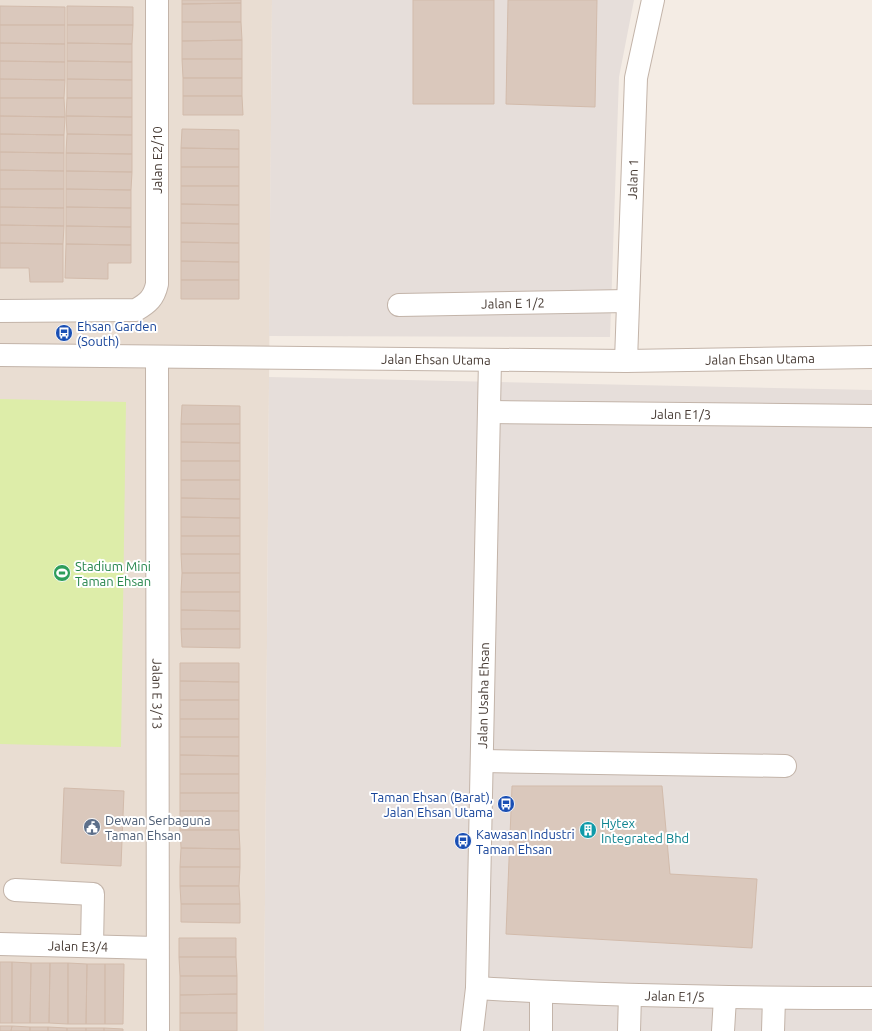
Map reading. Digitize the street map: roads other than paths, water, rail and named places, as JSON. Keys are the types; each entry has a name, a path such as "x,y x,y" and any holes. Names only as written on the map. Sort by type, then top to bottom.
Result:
{"street":[{"name":"Jalan E2/10","path":"0,311 136,310 146,304 154,296 157,284 157,0"},
{"name":"Jalan 1","path":"626,360 636,78 653,0"},
{"name":"Jalan E 1/2","path":"399,305 628,302"},
{"name":"Jalan Ehsan Utama","path":"0,355 490,360 872,357"},
{"name":"Jalan E 3/13","path":"157,357 156,948 158,1031"},
{"name":"Jalan Usaha Ehsan","path":"472,1031 477,988 483,761 490,360"},
{"name":"Jalan E1/3","path":"489,412 872,416"},
{"path":"483,761 785,766"},
{"path":"15,890 93,894 92,946"},
{"name":"Jalan E3/4","path":"0,944 156,948"},
{"name":"Jalan E1/5","path":"477,988 541,992 726,998 872,998"},
{"path":"541,992 541,1031"},
{"path":"629,1031 630,995"},
{"path":"723,1031 726,998"},
{"path":"773,1031 774,998"}],"place":[{"name":"Ehsan Garden (South)","path":"64,333"},
{"name":"Stadium Mini Taman Ehsan","path":"62,573"},
{"name":"Taman Ehsan (Barat), Jalan Ehsan Utama","path":"506,804"},
{"name":"Dewan Serbaguna Taman Ehsan","path":"92,827"},
{"name":"Hytex Integrated Bhd","path":"588,830"},
{"name":"Kawasan Industri Taman Ehsan","path":"463,841"}]}
